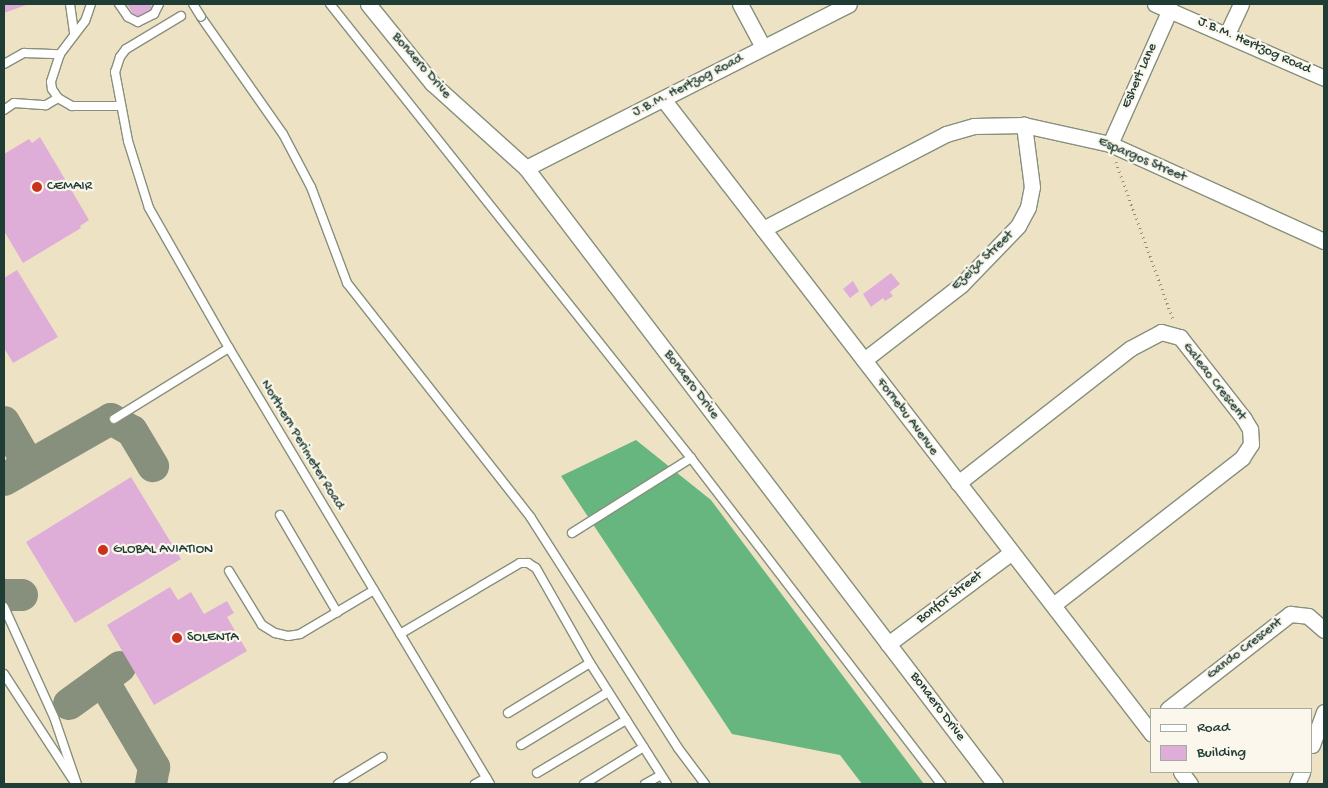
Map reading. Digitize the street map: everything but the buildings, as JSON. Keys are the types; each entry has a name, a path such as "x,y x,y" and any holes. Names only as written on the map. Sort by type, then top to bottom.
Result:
{"street":[{"name":"Bonaero Drive","path":"368,4 432,83 526,168 995,784"},
{"path":"740,4 762,47"},
{"name":"J.B.M. Hertzog Road","path":"526,168 849,4"},
{"name":"J.B.M. Hertzog Road","path":"1155,4 1324,78"},
{"path":"1227,34 1241,4"},
{"name":"Eshert Lane","path":"1110,144 1170,9"},
{"name":"Fornebu Avenue","path":"663,99 958,483 1150,728"},
{"name":"Espargos Street","path":"763,230 946,134 974,126 1024,125 1110,144 1324,241"},
{"name":"Ezeiza Street","path":"864,360 961,284 1018,226 1028,206 1032,187 1024,125"},
{"name":"Galeao Crescent","path":"958,483 1145,339 1161,332 1180,337 1244,419 1250,429 1251,444 1231,468 1053,605"},
{"name":"Bonfor Street","path":"888,644 1012,552"},
{"name":"Gando Crescent","path":"1169,708 1290,614 1308,616 1324,630"},
{"path":"1313,742 1324,712"},
{"path":"1181,773 1190,784"}],"lane":[{"path":"70,4 74,33"},
{"path":"91,4 91,11 60,54 51,82 58,98 84,108 121,106"},
{"path":"119,4 128,17 138,22 154,14 159,4"},
{"path":"192,4 283,134 311,187 347,283 532,518 685,759 705,784"},
{"path":"330,4 691,458 941,784"},
{"name":"Northern Perimeter Road","path":"181,16 137,42 120,57 115,85 149,208 229,348 488,781"},
{"path":"4,64 24,53 60,54"},
{"path":"4,110 14,104 46,105 58,98"},
{"path":"114,419 229,348"},
{"path":"572,533 691,458"},
{"path":"280,514 337,612"},
{"path":"400,634 520,563 528,563 536,568 608,692 667,784"},
{"path":"230,571 262,624 275,633 300,634 374,590"},
{"path":"4,607 54,717 76,784"},
{"path":"508,713 590,662"},
{"path":"4,674 76,784"},
{"path":"522,745 608,692"},
{"path":"538,773 626,720"},
{"path":"584,784 644,747"},
{"path":"338,784 382,757"},
{"path":"645,784 661,775"},
{"path":"475,784 488,781"}],"path":[{"path":"1110,144 1180,337"}],"green space":[{"path":"636,440 711,500 924,784 862,784 840,755 732,734 561,476"}],"taxiway":[{"path":"4,480 111,419 132,431 153,466"},
{"path":"4,422 24,456 22,466 14,474"},
{"path":"4,595 22,595"},
{"path":"69,704 120,667"},
{"path":"95,686 103,686 108,689 154,767 151,784"}],"place":[{"name":"CEMAIR","path":"37,187"},
{"name":"GLOBAL AVIATION","path":"103,550"},
{"name":"SOLENTA","path":"177,638"}]}
